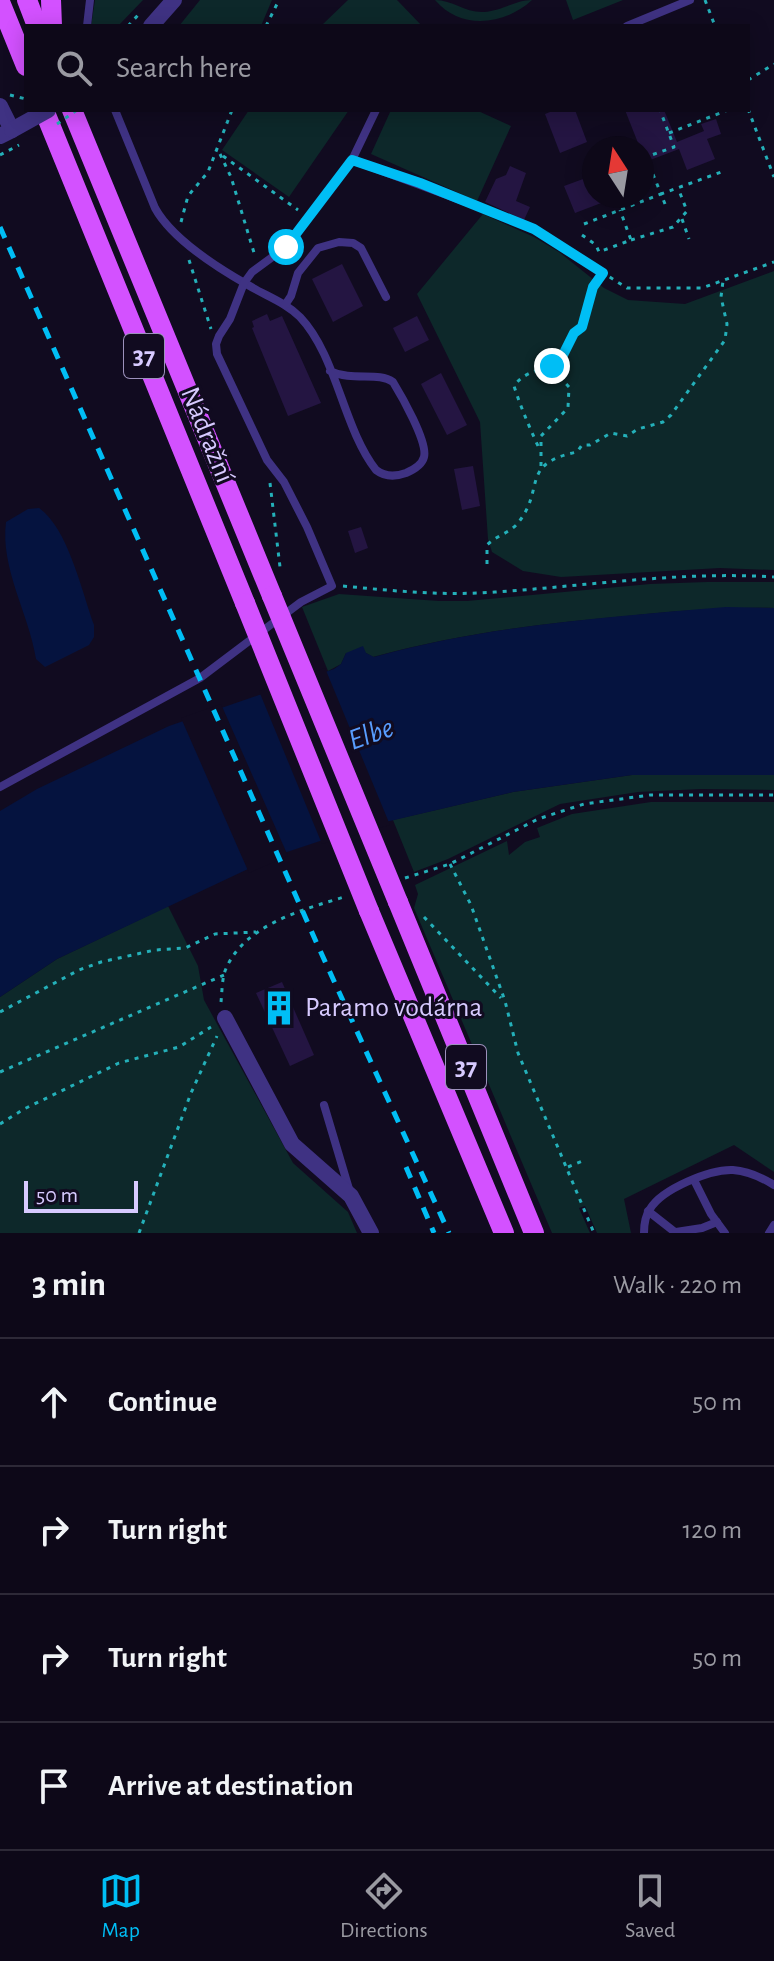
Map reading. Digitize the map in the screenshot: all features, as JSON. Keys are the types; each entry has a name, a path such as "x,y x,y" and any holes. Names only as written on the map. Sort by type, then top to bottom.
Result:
{"main road":[{"path":"27,0 36,24"},
{"path":"51,0 52,24"},
{"path":"0,2 24,61"},
{"name":"Nádražní","path":"47,112 369,911 504,1233"},
{"name":"Nádražní","path":"73,112 534,1233"}],"street":[{"path":"153,24 174,0"},
{"path":"5,101 6,133 43,112"},
{"path":"225,1018 292,1144 351,1196 371,1233"}],"lane":[{"path":"87,24 90,0"},
{"path":"632,24 690,0"},
{"path":"116,112 155,208 164,222 182,241 244,283 285,305 309,329 376,470 394,476 409,472 421,464 424,445 393,382 385,376 347,378 330,371"},
{"path":"0,787 218,667 301,602 332,586 290,493 267,460 217,354 216,344 244,283 286,247 309,218 352,160 375,112"},
{"path":"352,160 479,207"},
{"path":"285,305 291,296 295,278 318,248 339,242 353,243 361,248 386,297"},
{"path":"324,1105 351,1196"},
{"path":"644,1233 648,1211 668,1191 712,1173 736,1170 774,1185"},
{"path":"694,1180 725,1233"},
{"path":"648,1211 676,1232 708,1227 717,1222"},
{"path":"769,1233 774,1225"}],"path":[{"path":"267,24 279,0"},
{"path":"705,0 714,24"},
{"path":"750,79 774,64"},
{"path":"216,344 182,241 181,216 188,196 208,172 218,153 231,112"},
{"path":"661,112 674,147 646,157 665,204"},
{"path":"669,133 723,112"},
{"path":"749,112 774,177"},
{"path":"218,153 309,218"},
{"path":"218,153 231,177 259,267"},
{"path":"584,224 724,171"},
{"path":"582,235 596,245 599,252 673,227 687,211 678,188"},
{"path":"479,207 534,229 627,288 702,288 774,262"},
{"path":"620,210 631,240"},
{"path":"682,219 689,239"},
{"path":"487,564 487,545 516,526 523,516 541,466 541,436 568,408 569,387 558,375 562,357 574,333 582,327 593,287 603,273"},
{"path":"541,466 556,456 577,452 582,445 590,445 611,433 627,436 638,429 663,422 671,415 725,340 727,324 721,297 723,281"},
{"path":"540,450 533,432 526,425 514,386 527,373 552,366 562,357"},
{"path":"267,460 281,570"},
{"path":"332,586 461,594 657,578 774,577"},
{"path":"403,878 450,864 538,819 584,804 650,795 774,795"},
{"path":"450,864 471,905 505,1001 518,1053 594,1233"},
{"path":"139,1233 191,1093 225,1018 221,1002 224,975 232,959 259,932 291,914 349,895"},
{"path":"419,907 424,918 505,1001"},
{"path":"0,1012 79,970 101,962 155,950 185,948 215,934 259,932"},
{"path":"0,1072 224,975"},
{"path":"0,1124 24,1109 119,1063 179,1047 225,1018"},
{"path":"568,1167 585,1160"}],"green space":[{"path":"95,0 143,0 120,24 91,24"},
{"path":"200,0 272,0 262,24 181,24"},
{"path":"348,0 397,0 420,24 323,24"},
{"path":"435,0 484,12 532,0 509,15 483,21 457,17"},
{"path":"566,0 623,0 573,20"},
{"path":"248,112 348,112 289,197 222,150"},
{"path":"390,112 480,112 511,126 477,201 371,154"},
{"path":"483,214 534,237 559,252 604,288 628,300 685,304 774,271 774,570 720,568 561,577 523,571 492,552 488,539 480,422 417,294"},
{"path":"774,582 774,608 683,611 531,626 436,642 373,657 366,653 346,653 341,664 328,671 302,607 339,594 467,601 650,584"},
{"path":"632,775 774,775 774,790 638,792 560,804 448,859 414,872 393,820 513,792"},
{"path":"651,802 774,802 774,1172 734,1145 624,1199 631,1233 597,1233 585,1206 579,1208 590,1233 552,1233 414,908 418,894 415,885 507,841 509,855 525,842 540,837 537,828 572,814"},
{"path":"168,906 198,966 204,1000 293,1163 348,1212 357,1233 0,1233 0,997 57,959"}],"water":[{"path":"39,508 49,517 66,545 94,625 94,637 89,645 45,667 36,659 11,574 5,539 6,522 28,509"},
{"name":"Elbe","path":"726,607 774,608 774,775 632,775 513,792 356,829 278,855 57,959 0,997 0,811 37,789 169,726 334,669 341,664 346,653 363,646 366,653 374,657 505,630"}],"pier":[{"path":"325,668 390,825 322,844 259,691"},
{"path":"221,704 288,856 249,873 181,718"}],"building":[{"path":"576,112 585,136 582,136 582,144 560,153 545,114"},
{"path":"626,112 665,112 677,142 704,131 701,124 716,119 721,134 707,139 715,159 687,170 679,149 654,159 654,136 635,136"},
{"path":"510,166 526,173 516,201 530,207 524,220 485,202 496,179 506,175"},
{"path":"582,179 582,208 588,208 575,213 564,186"},
{"path":"342,264 363,306 333,322 312,279"},
{"path":"267,314 270,321 282,316 321,403 288,416 252,328 252,321"},
{"path":"417,316 429,340 405,352 393,328"},
{"path":"441,373 467,425 447,435 421,384"},
{"path":"473,466 480,506 462,510 454,469"},
{"path":"361,527 368,548 355,553 348,531"},
{"name":"Paramo vodárna","path":"282,982 314,1055 290,1066 256,993"}],"railway":[{"path":"0,227 318,946 449,1233"},
{"path":"406,1167 434,1233"}],"place":[{"name":"Paramo vodárna","path":"279,1008"}],"route":[{"path":"286,247 352,160 420,183 534,229 603,273 593,287 582,327 574,333 562,357 552,366"}]}
